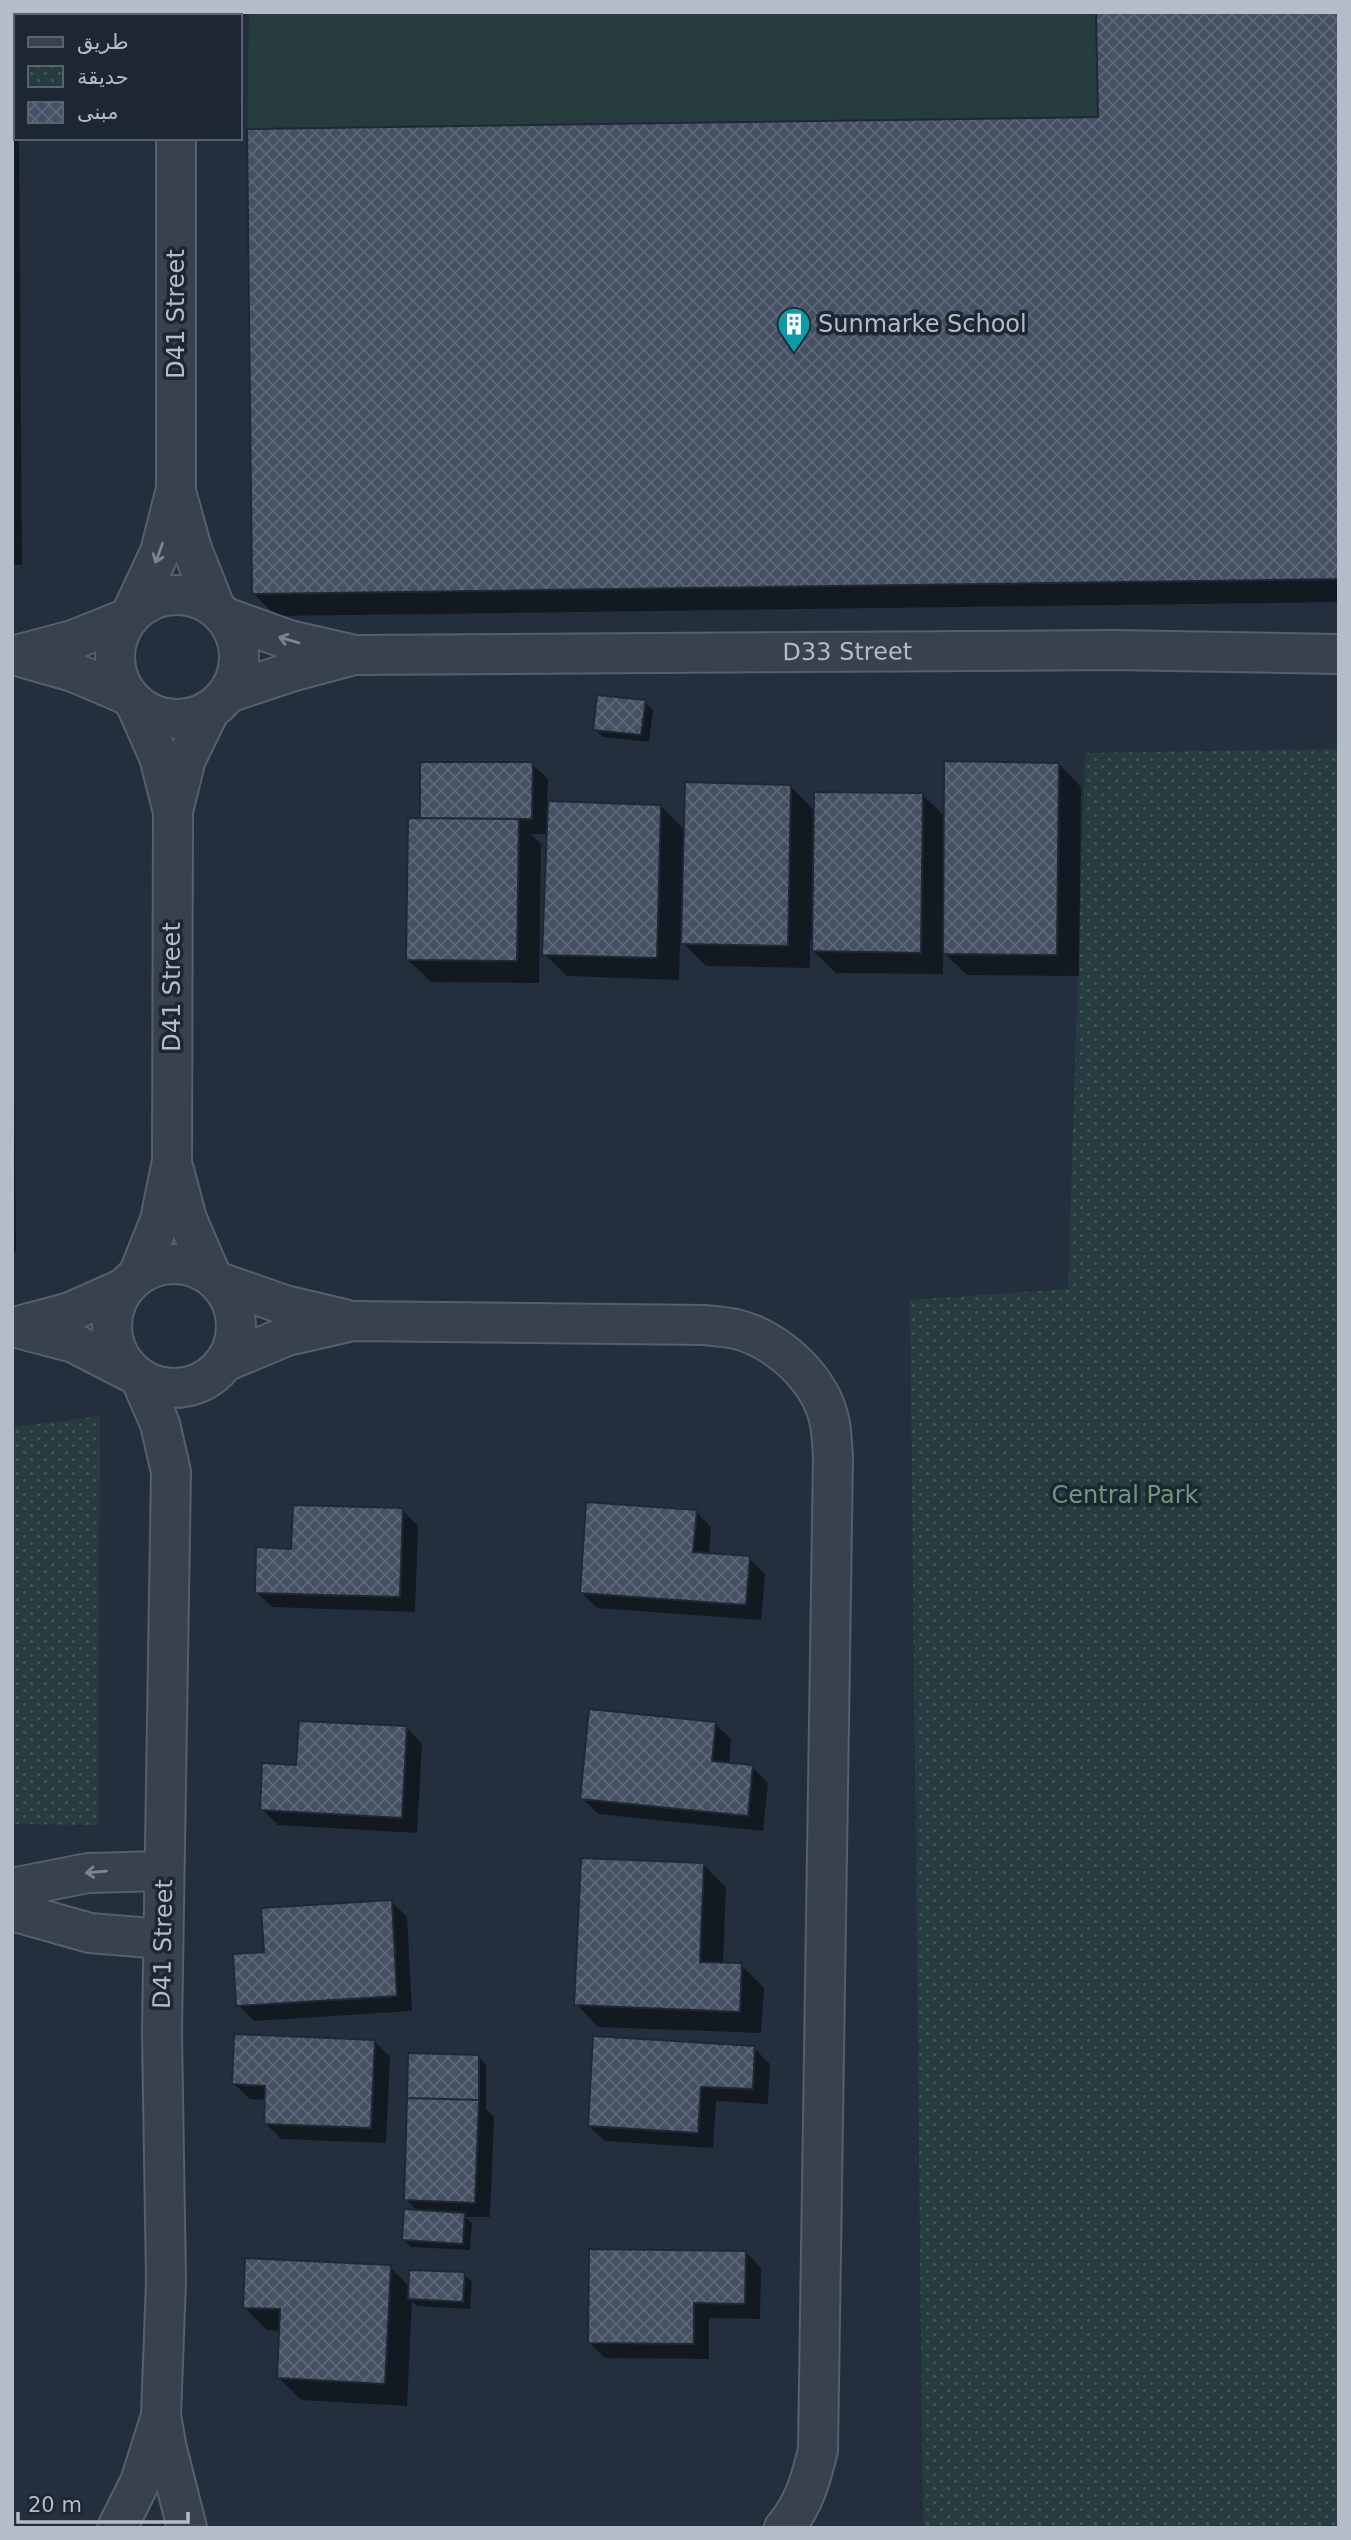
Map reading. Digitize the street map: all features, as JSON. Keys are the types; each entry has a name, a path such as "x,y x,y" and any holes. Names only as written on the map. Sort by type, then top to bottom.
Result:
{"street":[{"name":"D41 Street","path":"176,140 176,489 191,550 220,612"},
{"name":"D41 Street","path":"130,615 160,552 176,489"},
{"path":"173,594 188,595 220,612 234,631 240,662 236,678 219,701 196,717 164,719 132,700 73,672 15,656 73,640 130,615 144,603 173,594"},
{"name":"D33 Street","path":"220,612 289,640 355,655 1100,650 1339,654"},
{"path":"130,615 120,632 115,657 119,681 132,700"},
{"name":"D33 Street","path":"219,701 291,672 355,655"},
{"name":"D41 Street","path":"132,700 159,757 173,812"},
{"name":"D41 Street","path":"131,1281 160,1220 172,1161 173,812 186,759 219,701"},
{"name":"D41 Street","path":"172,1161 187,1219 215,1279"},
{"path":"13,1327 70,1312 131,1281 152,1267 167,1264 198,1268 215,1279 285,1305 353,1321 704,1325 738,1329 769,1343 796,1364 817,1390 830,1422 833,1457 818,2450 810,2485 794,2516 784,2528"},
{"path":"215,1279 229,1297 235,1313 236,1329 233,1346 219,1368"},
{"path":"131,1281 115,1304 111,1322 119,1357 135,1376"},
{"path":"13,1327 74,1343 158,1387 178,1389 196,1385 219,1368 287,1336 353,1321"},
{"name":"D41 Street","path":"187,2528 161,2416 166,2281 163,1939 172,1472 186,1421 219,1368"},
{"name":"D41 Street","path":"135,1376 160,1424 172,1472"},
{"path":"12,1888 88,1873 164,1871"},
{"path":"12,1911 105,1936 163,1939"},
{"name":"D41 Street","path":"117,2528 140,2482 161,2416"}],"green space":[{"path":"249,12 1096,12 1098,117 247,129"},
{"name":"Central Park","path":"1339,749 1339,2528 923,2528 910,1300 1068,1289 1085,753"},
{"path":"100,1416 98,1825 12,1824 12,1427"}],"building":[{"name":"Sunmarke School","path":"1096,12 1339,12 1339,579 252,594 247,129 1098,117"},
{"path":"597,695 646,700 641,735 593,730"},
{"path":"944,761 1059,763 1057,955 943,954"},
{"path":"420,762 533,762 532,819 420,818"},
{"path":"685,782 791,785 788,946 681,944"},
{"path":"814,792 923,793 921,953 812,951"},
{"path":"548,801 661,805 657,958 542,955"},
{"path":"408,818 519,819 517,961 406,960"},
{"path":"586,1502 697,1510 693,1552 750,1556 746,1605 580,1593"},
{"path":"293,1505 403,1508 400,1597 255,1593 256,1547 291,1549"},
{"path":"589,1709 716,1722 712,1761 753,1765 748,1816 580,1799"},
{"path":"299,1721 407,1726 402,1818 260,1810 262,1763 296,1765"},
{"path":"581,1858 704,1863 700,1962 742,1963 740,2012 574,2005"},
{"path":"392,1900 397,1996 236,2006 233,1954 264,1952 261,1908"},
{"path":"234,2034 375,2040 371,2128 264,2124 265,2086 232,2084"},
{"path":"593,2036 755,2046 753,2089 701,2087 698,2133 588,2126"},
{"path":"408,2053 479,2055 479,2100 407,2098"},
{"path":"407,2098 479,2100 475,2203 404,2200"},
{"path":"404,2209 465,2213 463,2244 402,2240"},
{"path":"589,2249 746,2251 745,2304 694,2303 694,2344 588,2343"},
{"path":"245,2258 391,2265 385,2384 277,2378 280,2309 243,2308"},
{"path":"409,2270 465,2272 463,2302 408,2299"}],"place":[{"name":"Sunmarke School","path":"794,354"}]}
